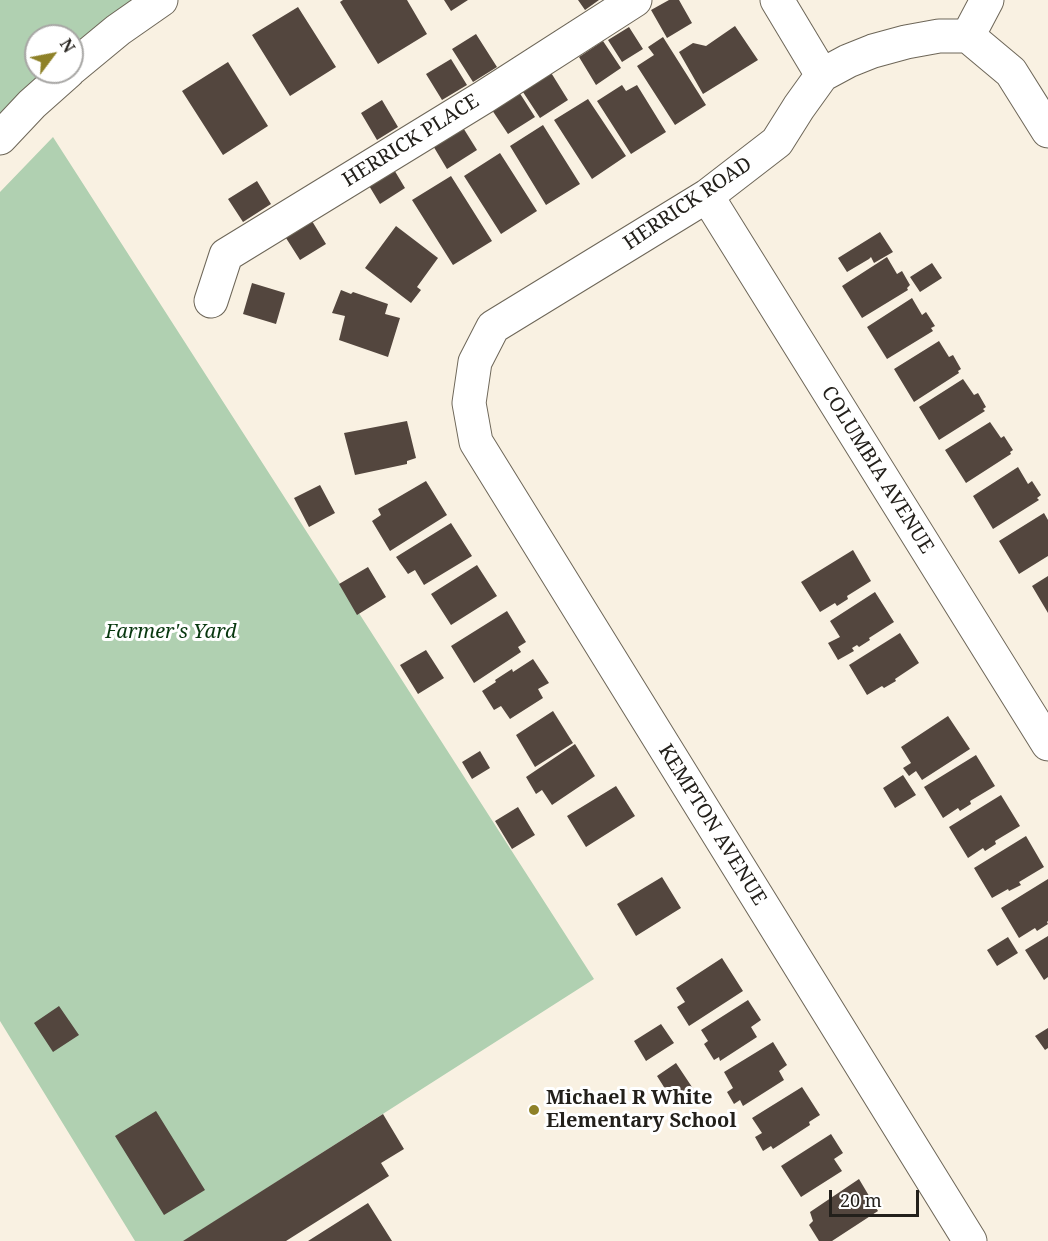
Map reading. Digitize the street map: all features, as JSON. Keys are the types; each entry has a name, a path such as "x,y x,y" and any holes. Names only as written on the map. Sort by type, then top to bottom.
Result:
{"street":[{"path":"84,58 118,30 161,0"},
{"name":"HERRICK PLACE","path":"211,301 226,255 635,0"},
{"path":"777,0 822,75"},
{"path":"987,0 968,36 1011,72 1048,131"},
{"name":"HERRICK ROAD","path":"469,403 475,362 493,327 707,196 777,142 822,75 873,51 906,42 939,36 968,36"},
{"path":"0,138 54,84"},
{"name":"COLUMBIA AVENUE","path":"707,196 1048,744"},
{"name":"KEMPTON AVENUE","path":"469,403 476,442 970,1241"}],"green space":[{"path":"0,0 165,0 84,74 84,24 24,24 24,84 73,84 0,150"},
{"name":"Farmer's Yard","path":"53,137 594,979 184,1241 135,1241 0,1021 0,192"}],"building":[{"path":"343,0 407,0 427,34 378,64 340,2"},
{"path":"444,0 468,0 451,11"},
{"path":"578,0 599,0 585,10"},
{"path":"669,0 679,0 692,23 667,38 651,10"},
{"path":"298,7 336,67 290,96 252,35"},
{"path":"735,26 758,60 703,94 679,52 693,43 706,46"},
{"path":"629,27 643,49 622,62 608,40"},
{"path":"476,34 497,67 473,82 452,49"},
{"path":"663,37 706,105 675,125 637,66 654,55 648,47"},
{"path":"603,41 621,68 596,85 579,57"},
{"path":"451,59 467,85 442,100 426,74"},
{"path":"228,62 268,126 223,155 182,91"},
{"path":"550,71 568,100 540,118 521,89"},
{"path":"622,85 626,91 637,85 666,132 631,154 597,101"},
{"path":"519,92 535,117 508,134 492,110"},
{"path":"588,99 626,156 592,179 554,120"},
{"path":"382,100 398,127 377,140 361,113"},
{"path":"543,125 580,184 546,205 510,146"},
{"path":"462,126 477,150 447,169 432,144"},
{"path":"500,153 537,211 501,234 464,176"},
{"path":"393,168 405,188 380,204 368,184"},
{"path":"451,176 492,241 453,265 412,200"},
{"path":"257,181 271,204 243,222 228,199"},
{"path":"312,221 326,244 300,260 286,238"},
{"path":"396,226 438,258 417,287 421,290 411,303 365,268"},
{"path":"880,232 893,252 874,263 871,257 847,272 838,258"},
{"path":"887,257 897,274 902,271 910,285 908,290 862,318 842,286"},
{"path":"932,263 942,278 920,292 910,277"},
{"path":"252,283 285,293 276,324 243,314"},
{"path":"341,290 388,304 385,314 400,318 388,357 339,340 345,316 332,313"},
{"path":"912,298 922,315 926,312 935,326 931,328 933,331 887,359 867,327"},
{"path":"939,341 949,357 953,355 961,369 959,373 914,402 894,369"},
{"path":"963,379 974,395 978,393 986,407 983,409 985,411 939,440 919,407"},
{"path":"407,421 416,458 407,461 407,464 355,475 344,433"},
{"path":"990,422 1001,438 1004,436 1013,450 1011,454 966,483 945,450"},
{"path":"1018,467 1028,484 1032,481 1041,495 1037,498 1039,500 993,529 973,496"},
{"path":"426,481 447,515 390,551 372,521 381,515 378,509"},
{"path":"320,485 335,513 309,527 294,498"},
{"path":"1044,513 1048,520 1048,556 1019,574 999,541"},
{"path":"451,523 472,556 424,585 415,570 408,574 396,557"},
{"path":"853,550 871,581 847,596 848,599 837,606 835,603 820,612 801,582"},
{"path":"477,565 497,596 451,625 431,594"},
{"path":"368,567 386,597 357,615 339,584"},
{"path":"1048,576 1048,613 1032,586"},
{"path":"875,592 894,622 859,647 857,645 852,648 854,651 838,660 828,643 840,637 830,621"},
{"path":"507,611 526,642 518,647 521,652 474,683 451,646"},
{"path":"900,633 919,663 895,679 896,681 867,695 849,665"},
{"path":"426,650 444,678 418,694 400,665"},
{"path":"533,659 549,683 538,689 543,698 510,719 501,706 494,710 482,691 512,669 513,672"},
{"path":"553,711 573,743 535,767 516,735"},
{"path":"948,716 970,749 922,780 916,771 909,776 903,768 911,763 901,747"},
{"path":"575,744 595,776 552,805 542,790 536,794 526,777"},
{"path":"480,751 490,768 472,779 462,762"},
{"path":"976,755 995,786 970,801 971,804 960,811 958,808 943,818 924,787"},
{"path":"903,775 916,795 895,808 883,788"},
{"path":"616,786 635,816 586,847 567,816"},
{"path":"1001,795 1020,826 995,841 996,844 985,851 983,848 968,858 949,827"},
{"path":"518,807 535,835 512,849 495,821"},
{"path":"1026,836 1044,867 1019,882 1021,885 992,898 974,868"},
{"path":"662,877 681,908 636,936 617,904"},
{"path":"1048,879 1048,924 1037,931 1035,928 1019,938 1001,908"},
{"path":"1048,936 1048,977 1044,980 1025,950"},
{"path":"1008,937 1018,953 997,966 987,950"},
{"path":"722,958 743,991 689,1026 677,1007 685,1002 676,988"},
{"path":"748,1000 761,1020 751,1027 757,1037 720,1061 719,1057 714,1060 704,1044 708,1041 701,1030"},
{"path":"59,1006 79,1035 53,1052 34,1023"},
{"path":"661,1024 674,1043 646,1061 634,1041"},
{"path":"1048,1028 1048,1048 1045,1050 1035,1036"},
{"path":"773,1042 787,1065 779,1071 784,1080 743,1106 740,1100 734,1104 727,1092 733,1088 724,1072"},
{"path":"676,1063 694,1090 674,1103 657,1076"},
{"path":"802,1087 820,1115 809,1122 810,1125 773,1149 771,1146 763,1151 755,1137 762,1133 752,1118"},
{"path":"156,1111 205,1190 164,1215 115,1136"},
{"path":"383,1114 404,1149 381,1163 389,1176 286,1241 183,1241"},
{"path":"831,1134 843,1153 834,1159 842,1171 801,1197 781,1166"},
{"path":"859,1179 878,1211 832,1241 819,1241 809,1225 813,1221 810,1212"},
{"path":"368,1203 392,1241 308,1241"}],"place":[{"name":"Michael R White Elementary School","path":"534,1110"}]}
